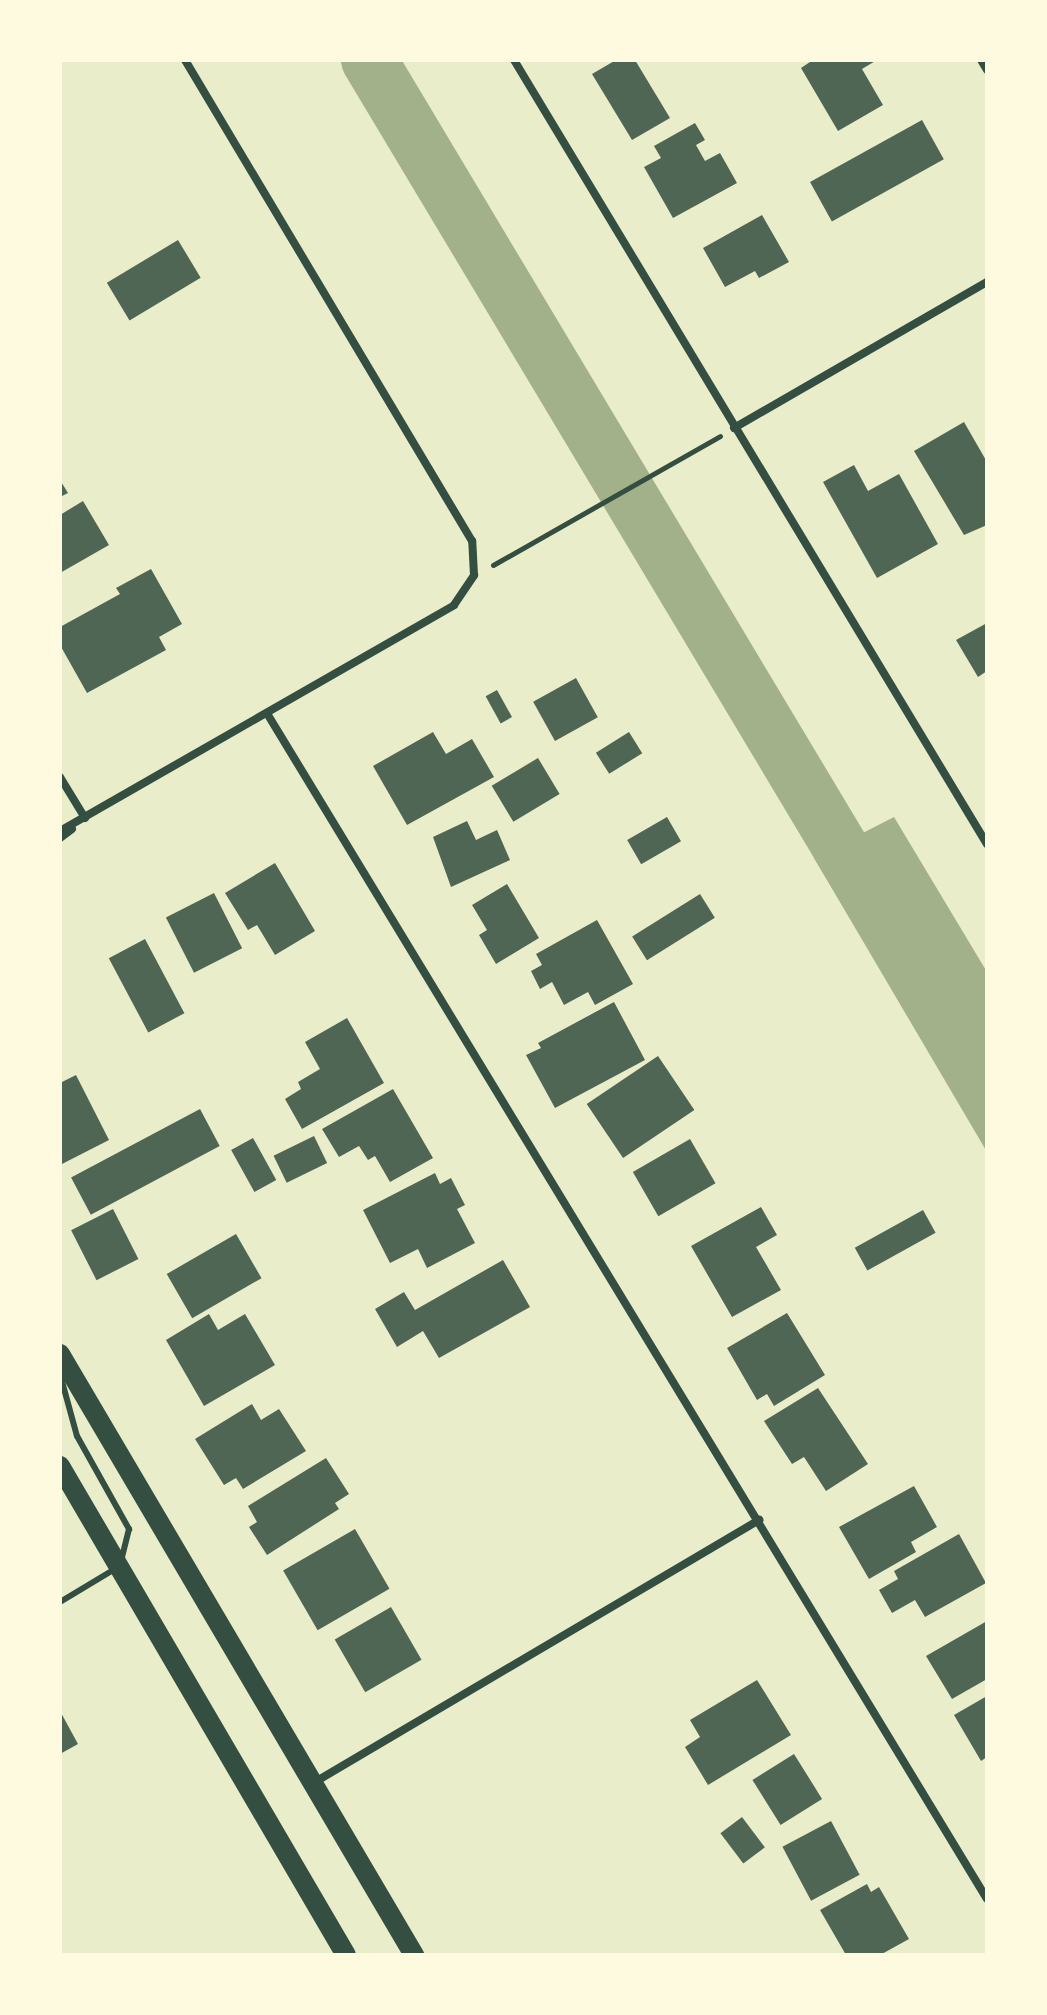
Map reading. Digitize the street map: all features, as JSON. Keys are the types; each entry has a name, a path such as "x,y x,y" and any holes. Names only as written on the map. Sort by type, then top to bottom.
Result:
{"main road":[{"path":"60,1354 414,1955"},
{"path":"60,1466 346,1955"}],"street":[{"path":"60,831 268,715 454,605 474,575 472,541 185,60"},
{"path":"514,60 987,844"},
{"path":"981,60 987,70"},
{"path":"734,428 987,282"},
{"path":"268,715 987,1899"},
{"path":"60,777 85,818"},
{"path":"60,838 85,818"},
{"path":"314,1782 759,1520"}],"lane":[{"path":"60,1374 77,1436 129,1529 120,1566 60,1602"}],"path":[{"path":"474,575 734,428"}],"shaded area":[{"path":"894,817 987,972 987,1152 814,858"}],"building":[{"path":"616,60 635,60 670,118 632,140 592,74"},
{"path":"813,60 877,60 862,69 883,105 838,131 801,68"},
{"path":"922,120 944,159 832,221 810,182"},
{"path":"695,123 705,140 696,145 705,161 720,153 737,183 673,218 644,167 661,158 654,146"},
{"path":"762,215 789,262 759,278 755,271 725,287 703,248"},
{"path":"178,240 201,278 130,320 107,283"},
{"path":"964,422 987,462 987,525 964,535 914,451"},
{"path":"854,465 868,491 899,474 938,544 877,578 823,482"},
{"path":"60,480 68,493 60,497"},
{"path":"83,501 109,545 60,573 60,515"},
{"path":"151,569 182,624 159,637 166,650 87,693 60,645 60,627 120,594 116,588"},
{"path":"987,623 987,671 978,677 956,640"},
{"path":"576,678 598,717 555,741 533,702"},
{"path":"497,690 512,717 501,723 486,696"},
{"path":"433,732 446,754 472,739 494,777 407,825 373,766"},
{"path":"629,732 642,753 609,774 596,753"},
{"path":"538,758 560,794 513,822 492,786"},
{"path":"667,817 681,841 641,864 627,840"},
{"path":"467,821 476,840 497,830 510,860 451,887 433,837"},
{"path":"275,863 315,931 275,955 257,925 248,930 225,893"},
{"path":"507,884 539,938 496,964 479,935 487,930 472,905"},
{"path":"214,893 242,948 194,973 166,918"},
{"path":"700,894 715,918 647,960 632,936"},
{"path":"597,920 633,984 595,1005 588,992 564,1005 552,982 540,989 531,971 542,965 536,954"},
{"path":"145,939 184,1013 148,1032 109,958"},
{"path":"614,1002 645,1060 555,1108 526,1055 541,1048 538,1043"},
{"path":"347,1018 384,1083 302,1129 285,1099 301,1089 298,1082 320,1069 305,1042"},
{"path":"658,1056 694,1110 623,1158 587,1104"},
{"path":"76,1075 109,1140 60,1165 60,1083"},
{"path":"393,1089 433,1158 390,1182 375,1156 368,1160 359,1146 339,1157 322,1129"},
{"path":"200,1109 220,1146 91,1215 71,1178"},
{"path":"314,1136 327,1163 287,1183 274,1156"},
{"path":"253,1138 276,1180 254,1192 231,1150"},
{"path":"690,1139 716,1183 658,1216 633,1172"},
{"path":"435,1173 440,1184 451,1178 465,1205 457,1209 475,1243 427,1268 418,1249 390,1263 363,1210"},
{"path":"761,1207 777,1235 756,1247 781,1290 732,1317 691,1246"},
{"path":"113,1209 138,1259 97,1280 71,1230"},
{"path":"923,1210 936,1233 867,1271 855,1248"},
{"path":"236,1234 262,1278 192,1318 167,1274"},
{"path":"503,1260 530,1307 439,1358 423,1331 397,1347 375,1309 404,1292 415,1310"},
{"path":"787,1313 825,1375 774,1406 767,1394 757,1400 727,1348"},
{"path":"209,1314 218,1330 245,1314 275,1365 204,1406 166,1340"},
{"path":"818,1388 868,1464 826,1491 804,1457 792,1464 764,1421"},
{"path":"252,1404 261,1420 279,1409 306,1451 243,1489 236,1478 224,1485 195,1439"},
{"path":"326,1458 349,1494 335,1503 339,1509 267,1555 249,1527 257,1522 248,1506"},
{"path":"914,1486 937,1527 911,1542 916,1552 869,1579 839,1527"},
{"path":"355,1529 390,1589 318,1630 283,1570"},
{"path":"959,1534 986,1583 925,1617 915,1600 892,1613 879,1590 898,1579 894,1571"},
{"path":"391,1607 422,1660 365,1692 335,1640"},
{"path":"987,1621 987,1679 952,1699 926,1656"},
{"path":"757,1680 791,1735 708,1785 685,1747 700,1737 690,1720"},
{"path":"987,1696 987,1757 981,1761 954,1715"},
{"path":"60,1711 78,1744 60,1754"},
{"path":"794,1754 822,1799 781,1825 752,1780"},
{"path":"742,1817 765,1847 743,1864 720,1833"},
{"path":"831,1821 860,1875 811,1901 782,1847"},
{"path":"867,1884 871,1892 879,1887 909,1939 880,1955 846,1955 820,1910"}],"waterway":[{"path":"369,60 878,910"}]}
